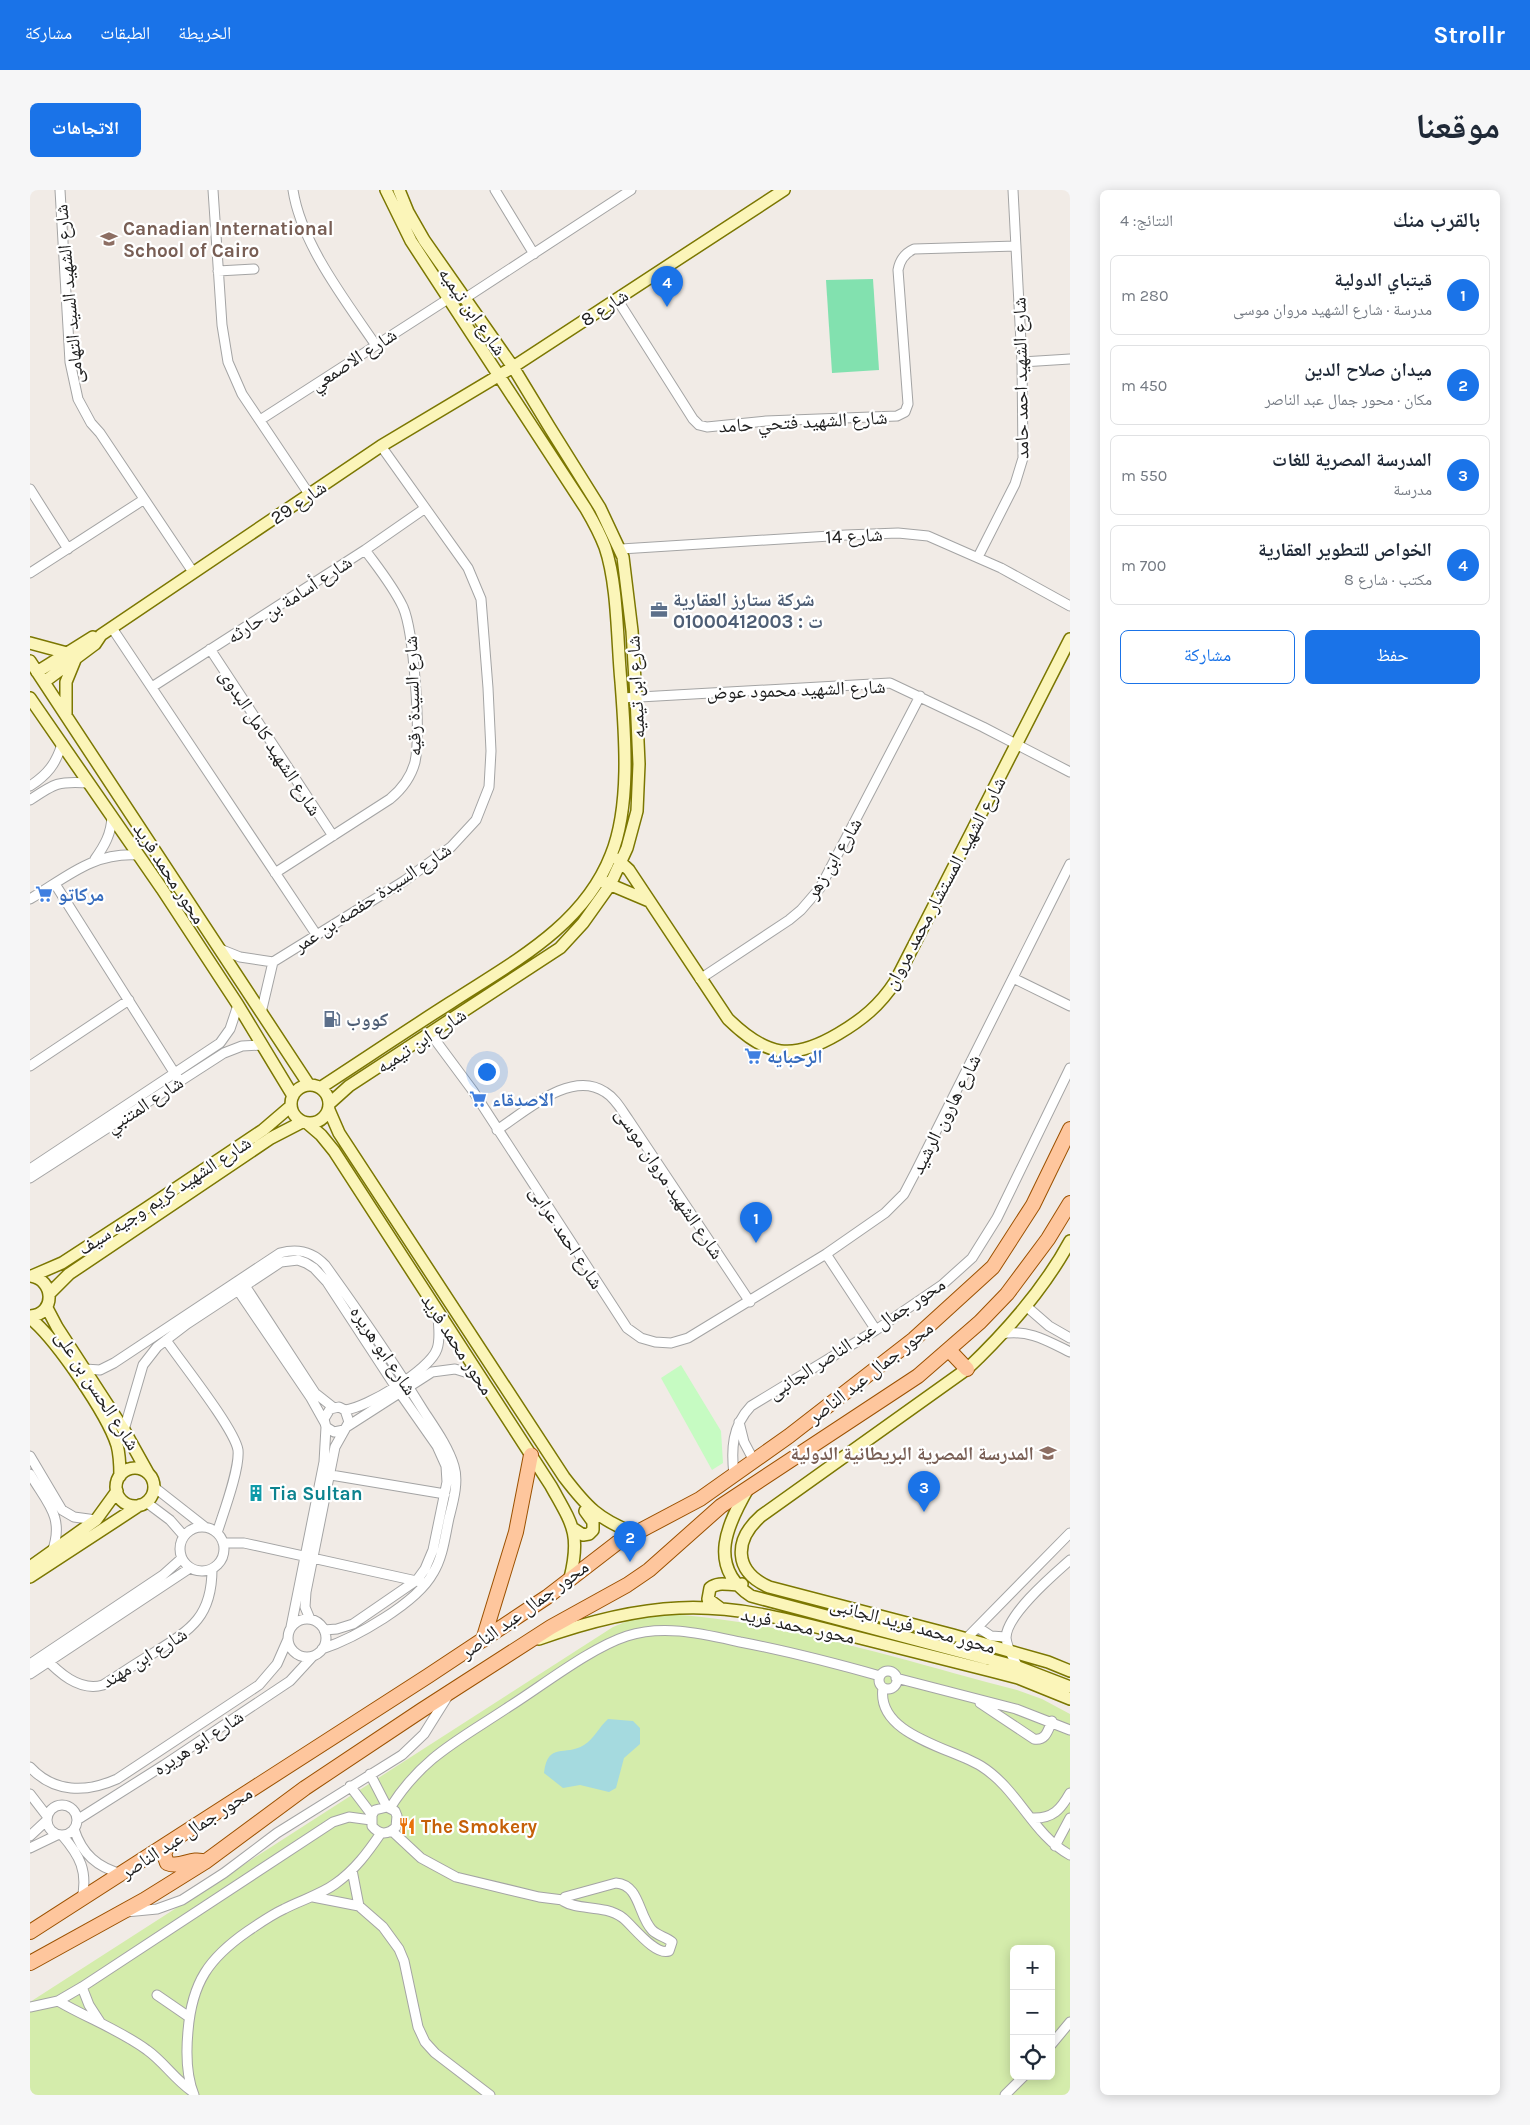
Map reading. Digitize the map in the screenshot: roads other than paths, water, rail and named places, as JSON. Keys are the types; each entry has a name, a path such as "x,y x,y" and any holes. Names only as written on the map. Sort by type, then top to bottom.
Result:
{"main road":[{"name":"محور جمال عبد الناصر","path":"30,1932 483,1640 604,1552 634,1533 691,1505 754,1461 914,1339 993,1267 1033,1205 1070,1129"},
{"name":"محور جمال عبد الناصر","path":"30,1963 121,1912 204,1862 305,1788 523,1645 637,1579 708,1516 918,1376 949,1350 1007,1294 1048,1239 1070,1204"},
{"path":"949,1350 967,1369"},
{"path":"483,1640 516,1532 532,1455"},
{"path":"170,1842 164,1854 167,1863 177,1865 196,1860 204,1862"}],"street":[{"name":"شارع الشهيد السيد التهامى","path":"60,190 68,335 74,386 84,411 193,572"},
{"path":"213,190 224,341 228,362 242,394 309,494"},
{"path":"294,190 303,225 313,245 350,308 375,344"},
{"name":"شارع ابن تيميه","path":"314,1086 534,948 574,914 599,879 611,855 620,816 624,782 622,698 610,568 605,548 586,509 404,229 386,190"},
{"name":"شارع ابن تيميه","path":"329,1107 349,1086 560,948 583,923 610,885 622,862 637,811 639,764 632,631 620,547 600,508 513,367 424,240 408,212 399,190"},
{"path":"495,190 534,254"},
{"path":"464,299 631,190"},
{"name":"شارع 8","path":"500,375 784,190"},
{"name":"شارع الشهيد احمد حامد","path":"978,557 1022,467 1024,450 1022,362 1013,190"},
{"name":"شارع الشهيد فتحي حامد","path":"617,299 693,419 699,425 713,427 766,421 897,416 905,412 908,404 898,270 899,264 906,253 914,249 1016,246"},
{"path":"218,271 254,270"},
{"name":"شارع الاصمعي","path":"260,420 375,344 448,299"},
{"path":"1022,362 1070,359"},
{"name":"شارع 29","path":"41,678 94,636 101,635 112,628 381,446 500,375"},
{"name":"شارع السيدة حفصه بن عمر","path":"273,962 404,881 451,847 476,820 484,804 489,787 488,688 481,599 468,568 424,509 381,446"},
{"path":"30,489 68,549"},
{"path":"30,573 143,500"},
{"name":"شارع أسامة بن حارثه","path":"152,687 365,550 424,509"},
{"name":"شارع 14","path":"620,547 898,533 938,538 1070,606"},
{"path":"605,548 620,547"},
{"name":"شارع السيدة رقيه","path":"275,873 401,789 414,764 417,749 409,624 393,588 365,550"},
{"path":"610,568 624,565"},
{"path":"112,628 316,934"},
{"name":"شارع الشهيد المستشار محمد مروان","path":"611,855 622,862 651,902 719,1009 738,1029 760,1044 778,1050 796,1052 814,1048 863,1018 878,1005 895,982 1070,639"},
{"path":"30,643 72,655 66,682 66,716"},
{"name":"شارع الشهيد كامل البدوى","path":"210,649 332,836"},
{"name":"محور محمد فريد","path":"30,661 262,1013 314,1086"},
{"name":"شارع الشهيد محمود عوض","path":"622,698 878,682 890,683 920,696 1070,772"},
{"name":"شارع ابن زهر","path":"700,979 789,920 801,910 820,888 920,696"},
{"name":"محور محمد فريد","path":"30,698 112,816 238,1005 263,1045 292,1100"},
{"path":"42,791 33,784 54,765 62,744"},
{"path":"30,800 59,782 89,783"},
{"path":"95,859 107,841 111,830 112,816"},
{"path":"30,899 95,859 125,854 138,855"},
{"name":"شارع هارون الرشيد","path":"750,1302 826,1254 885,1213 904,1194 1070,864"},
{"path":"599,879 651,902"},
{"path":"56,884 180,1081"},
{"path":"220,949 240,957 273,962 262,1013"},
{"path":"1013,978 1070,1006"},
{"path":"30,1066 129,1000"},
{"name":"شارع المتنبي","path":"30,1168 220,1044 230,1029 238,1005"},
{"name":"شارع احمد عرابى","path":"430,1033 460,1072 605,1295 627,1328 634,1334 655,1342 679,1342 750,1302"},
{"name":"شارع المتنبي","path":"30,1178 232,1049 263,1045"},
{"name":"محور جمال عبد الناصر الجانبى","path":"734,1475 733,1441 744,1413 756,1402 876,1330 942,1285 960,1270 979,1249 997,1218 1070,1068"},
{"path":"314,1086 327,1094 329,1107 323,1119 305,1123 294,1115 292,1100 297,1090 314,1086"},
{"name":"شارع الشهيد مروان موسى","path":"497,1130 570,1086 591,1086 605,1092 628,1119 750,1302"},
{"name":"شارع الشهيد كريم وجيه سيف","path":"31,1276 62,1262 263,1130 292,1100"},
{"name":"محور محمد فريد","path":"329,1107 339,1133 349,1149 559,1470 582,1500 604,1520 634,1533"},
{"name":"محور محمد فريد","path":"305,1123 321,1135 334,1152 478,1376 532,1455 574,1529 576,1550 570,1578"},
{"name":"شارع الشهيد كريم وجيه سيف","path":"50,1293 69,1274 271,1138 305,1123"},
{"path":"720,1608 708,1600 710,1588 718,1583 738,1585 756,1580 745,1566 740,1548 743,1536 753,1523 967,1369 1026,1306 1057,1264 1070,1241"},
{"name":"شارع ابو هريره","path":"124,1430 143,1365 150,1355 166,1340 280,1253 296,1250 312,1254 325,1265 407,1384 447,1449 455,1468 454,1495 439,1560 426,1584 411,1598 358,1633 322,1649"},
{"path":"826,1254 876,1330"},
{"name":"شارع ابو هريره","path":"85,1369 100,1370 114,1363 239,1284 281,1262 298,1260 314,1268 327,1282 443,1458 447,1474 433,1550 425,1569 416,1580 348,1626 324,1630"},
{"path":"30,1317 42,1313 47,1308 50,1293 44,1281 31,1276"},
{"path":"239,1284 315,1393 334,1408 345,1410 365,1405 397,1390"},
{"path":"239,1284 311,1398 325,1425 334,1432 346,1428 397,1390 432,1372 444,1369 461,1370 478,1376"},
{"path":"1026,1306 1040,1320 1070,1338"},
{"name":"شارع الحسن بن على","path":"47,1308 57,1327 124,1430 148,1474"},
{"path":"407,1384 434,1356 439,1338 438,1314"},
{"name":"شارع الحسن بن على","path":"30,1317 45,1332 66,1359 108,1425 119,1453 120,1476"},
{"path":"1001,1334 1016,1331 1030,1333 1070,1352"},
{"path":"1054,1344 1060,1333"},
{"path":"166,1340 223,1421 238,1450 226,1505 217,1533"},
{"path":"310,1619 305,1601 309,1557 324,1462 325,1415 334,1408"},
{"path":"291,1627 299,1620 310,1619 321,1625 326,1640 322,1649 313,1656 296,1654 288,1639 291,1627 309,1557 331,1475 336,1447 349,1418 345,1410"},
{"path":"739,1422 744,1442 754,1461"},
{"path":"32,1462 62,1510 74,1517 96,1520"},
{"path":"30,1566 96,1520 117,1491 120,1476 133,1468 148,1474 154,1487 205,1527 217,1533 223,1543 222,1558 212,1569 201,1571 190,1568 182,1558 180,1546 184,1536 193,1529 205,1527"},
{"path":"30,1474 55,1514 58,1523 58,1533 52,1552"},
{"path":"331,1475 444,1494"},
{"path":"30,1486 40,1490"},
{"path":"30,1577 143,1504 152,1494 154,1487"},
{"name":"محور محمد فريد","path":"749,1487 730,1522 725,1543 727,1566 738,1585 751,1596 1018,1667 1070,1687"},
{"path":"117,1491 123,1501 128,1504 143,1504 170,1520 184,1536"},
{"path":"574,1529 580,1534 586,1535 592,1533 594,1528 582,1500"},
{"path":"955,1650 979,1628 1070,1533"},
{"path":"223,1543 244,1543 416,1580 426,1584"},
{"path":"30,1674 46,1659 163,1575 182,1558"},
{"path":"1018,1667 1010,1652 1006,1637 1012,1621 1020,1610 1070,1560"},
{"path":"30,1664 46,1659 190,1568"},
{"name":"شارع ابن مهند","path":"46,1659 76,1682 86,1686 103,1685 192,1628 207,1606 212,1586 212,1569"},
{"name":"محور محمد فريد الجانبى","path":"756,1580 770,1587 1048,1662 1070,1672"},
{"name":"محور محمد فريد","path":"523,1645 584,1624 627,1614 674,1608 720,1608 787,1620 982,1668 1018,1678 1070,1699"},
{"path":"979,1628 991,1636 1006,1637"},
{"path":"371,1818 375,1810 388,1807 409,1780 439,1753 599,1649 636,1634 664,1630 698,1633 786,1651 880,1676 889,1671 896,1678 1016,1709 1052,1721 1070,1730"},
{"name":"شارع ابو هريره","path":"58,1787 88,1788 107,1784 126,1775 258,1685 277,1664 288,1639"},
{"name":"شارع ابو هريره","path":"75,1824 290,1681 313,1656"},
{"path":"880,1676 879,1683 883,1688 883,1698 889,1713 905,1731 984,1767 1000,1781 1055,1846 1070,1855"},
{"path":"883,1688 893,1687 896,1678"},
{"path":"121,1912 157,1909 182,1900 350,1786 416,1744 434,1721 450,1693"},
{"path":"971,1698 1034,1739 1045,1737 1052,1721"},
{"path":"30,1767 46,1781 58,1787 58,1806"},
{"path":"193,2094 188,2066 189,2017 198,1982 222,1950 272,1915 314,1897 334,1885 352,1870 381,1833 392,1831 396,1827 397,1816 388,1807 370,1774"},
{"path":"350,1786 371,1818 376,1830 381,1833"},
{"path":"1032,1818 1052,1815 1062,1807 1070,1793"},
{"path":"30,1794 47,1819 50,1829 60,1835 83,1865 82,1899"},
{"path":"30,1836 47,1819 53,1808 66,1806 72,1809 75,1824 90,1858 102,1867 122,1874"},
{"path":"30,2007 58,2001 82,1987 333,1822 349,1817 371,1818"},
{"path":"1055,1846 1070,1818"},
{"path":"30,1848 60,1835 75,1824"},
{"path":"392,1831 421,1858 456,1877 539,1897 601,1908 616,1914 658,1950 665,1953 671,1948 670,1940 657,1934 649,1927 633,1892 623,1884 608,1884 563,1900"},
{"path":"352,1870 359,1906"},
{"path":"314,1897 359,1906 383,1927 399,1949 408,1974 418,2027 425,2042 435,2053 490,2095"},
{"path":"82,1987 89,2005 100,2022"},
{"path":"157,1995 189,2017"},
{"path":"58,2001 76,2012 100,2022 144,2048 193,2094"},
{"path":"76,2012 89,2005"},
{"path":"1055,2041 1070,2022"},
{"path":"171,2072 188,2066"},
{"path":"1005,2095 1020,2080"}],"water":[{"path":"608,1719 633,1721 640,1728 640,1744 624,1758 616,1788 609,1792 580,1785 563,1788 544,1773 546,1763 553,1753 584,1745 591,1740"}],"place":[{"name":"Canadian International School of Cairo","path":"109,239"},
{"name":"الخواص للتطوير العقارية","path":"667,307"},
{"name":"شركة ستارز العقارية ت : 01000412003","path":"659,610"},
{"name":"مركاتو","path":"44,894"},
{"name":"كووب","path":"332,1019"},
{"name":"الرحبايه","path":"753,1056"},
{"name":"الاصدقاء","path":"478,1099"},
{"name":"قيتباي الدولية","path":"756,1243"},
{"name":"المدرسة المصرية البريطانية الدولية","path":"1048,1453"},
{"name":"Tia Sultan","path":"256,1493"},
{"name":"المدرسة المصرية للغات","path":"924,1512"},
{"name":"ميدان صلاح الدين","path":"630,1562"},
{"name":"The Smokery","path":"407,1826"}]}
